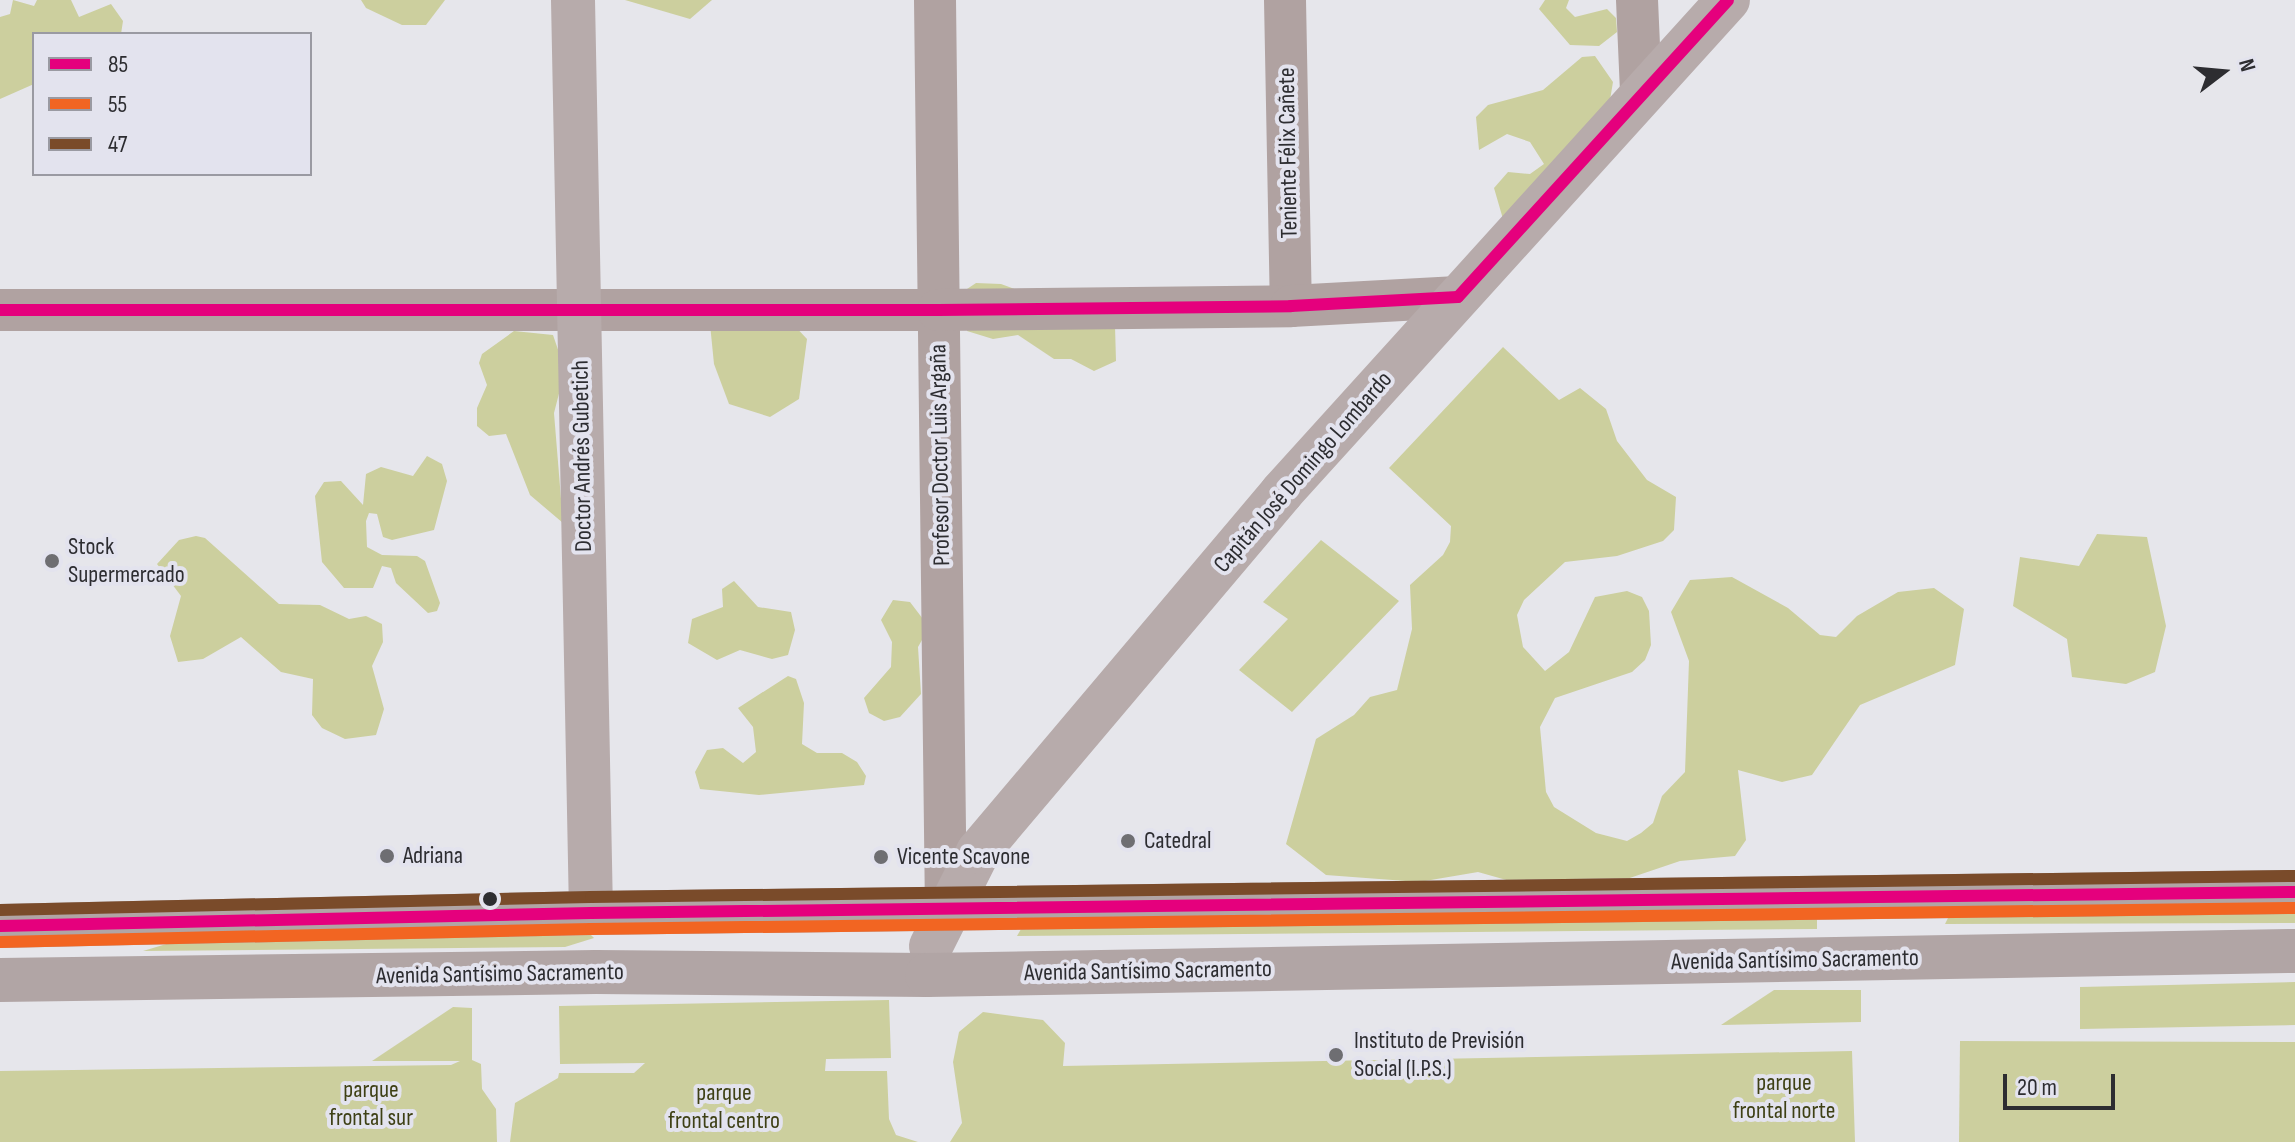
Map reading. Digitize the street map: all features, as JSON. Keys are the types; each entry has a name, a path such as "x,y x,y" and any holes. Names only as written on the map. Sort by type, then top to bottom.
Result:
{"main road":[{"name":"Avenida Santísimo Sacramento","path":"0,980 596,972 935,944 2295,892"},
{"name":"Avenida Santísimo Sacramento","path":"0,926 591,913 935,944 2295,951"}],"street":[{"name":"Doctor Andrés Gubetich","path":"573,0 591,913"},
{"name":"Profesor Doctor Luis Argaña","path":"935,0 938,310 935,944"},
{"name":"Teniente Félix Cañete","path":"1285,0 1291,306"},
{"path":"1637,0 1641,93"},
{"name":"Capitán José Domingo Lombardo","path":"935,944 978,852 1282,492 1728,0"},
{"path":"0,310 578,306 938,310 1291,306 1458,297"}],"green space":[{"path":"13,0 34,6 37,0 71,0 79,17 111,4 123,21 121,32 32,32 32,85 0,99 0,17 10,14"},
{"path":"361,0 445,0 426,25 402,25 366,8"},
{"path":"625,0 712,0 690,19"},
{"path":"1545,0 1569,0 1566,8 1575,17 1607,9 1616,18 1617,32 1599,46 1570,45 1539,9"},
{"path":"1595,56 1613,82 1610,100 1503,219 1494,188 1508,172 1530,174 1544,164 1530,142 1507,134 1479,150 1476,117 1488,105 1543,90 1582,57"},
{"path":"976,283 1001,284 1115,326 1116,361 1094,371 1071,359 1054,359 1018,335 993,339 967,331 967,289"},
{"path":"764,293 807,339 799,399 770,417 729,404 714,364 710,324"},
{"path":"514,331 553,335 565,370 554,413 563,523 530,495 506,434 489,436 477,426 477,408 487,385 479,363 482,354"},
{"path":"1503,347 1559,400 1580,388 1606,409 1617,441 1647,480 1676,497 1674,530 1663,541 1617,556 1565,562 1524,600 1517,615 1523,647 1545,671 1569,652 1595,597 1627,591 1642,597 1649,611 1651,645 1645,660 1632,672 1555,698 1540,727 1546,792 1554,807 1596,833 1627,841 1641,833 1653,823 1662,796 1685,772 1689,661 1671,612 1690,580 1732,577 1788,608 1820,635 1836,637 1857,616 1898,592 1934,588 1964,609 1955,665 1860,705 1812,775 1782,782 1738,770 1746,840 1735,856 1680,861 1606,886 1510,881 1478,872 1419,882 1326,875 1286,844 1316,739 1354,715 1370,697 1397,690 1412,629 1410,585 1443,555 1450,542 1451,526 1389,468"},
{"path":"427,456 442,464 447,481 434,530 392,540 383,537 377,514 369,513 366,521 367,547 382,555 417,556 425,561 440,603 437,611 428,613 396,583 391,568 382,566 373,588 344,588 322,562 315,496 324,482 341,481 363,505 366,474 381,467 413,476"},
{"path":"2097,534 2147,537 2166,626 2155,672 2126,684 2072,677 2067,639 2013,606 2020,557 2079,566"},
{"path":"196,536 205,538 279,604 320,605 349,619 366,616 382,624 383,642 372,666 384,709 376,735 345,739 322,728 312,715 313,679 281,672 241,637 203,659 178,662 170,636 181,596 157,564 179,540"},
{"path":"1321,540 1399,601 1292,712 1239,670 1288,619 1263,602"},
{"path":"734,581 758,607 791,612 795,630 788,655 772,659 740,650 717,660 688,643 692,619 723,607 722,589"},
{"path":"893,600 910,602 926,623 926,633 918,647 921,694 900,717 884,721 869,713 864,698 891,667 892,642 881,620"},
{"path":"788,676 796,679 804,703 802,744 817,753 842,753 857,762 866,776 864,785 759,795 700,789 695,772 707,750 723,748 743,763 756,752 753,727 738,708"},
{"path":"2295,912 2295,923 1945,924 1948,918"},
{"path":"1817,918 1817,929 1017,936 1021,929"},
{"path":"591,935 594,938 565,947 143,951 173,942"},
{"path":"2295,982 2295,1025 2080,1029 2080,987"},
{"path":"1774,990 1861,990 1861,1022 1721,1025"},
{"name":"parque frontal centro","path":"889,1000 891,1058 826,1059 825,1071 887,1071 889,1119 896,1135 918,1142 510,1142 515,1103 558,1078 559,1073 634,1073 645,1063 560,1064 559,1006"},
{"name":"parque frontal sur","path":"453,1007 472,1008 472,1060 481,1064 482,1089 496,1109 497,1142 0,1142 0,1071 451,1065 460,1061 372,1061"},
{"name":"parque frontal norte","path":"983,1012 1043,1020 1065,1043 1063,1066 1852,1051 1855,1142 950,1142 962,1123 953,1062 959,1032"},
{"path":"1960,1041 2295,1042 2295,1142 1959,1142"}],"transit line":[{"name":"85","path":"0,310 938,310 1291,306 1458,297 1728,0"},
{"name":"47","path":"0,910 591,897 2295,876"},
{"name":"85","path":"0,926 591,913 2295,892"},
{"name":"55","path":"0,942 591,929 2295,908"}],"place":[{"name":"Stock Supermercado","path":"52,561"},
{"name":"Catedral","path":"1128,841"},
{"name":"Adriana","path":"387,856"},
{"name":"Vicente Scavone","path":"881,857"},
{"name":"Instituto de Previsión Social (I.P.S.)","path":"1336,1055"}]}
